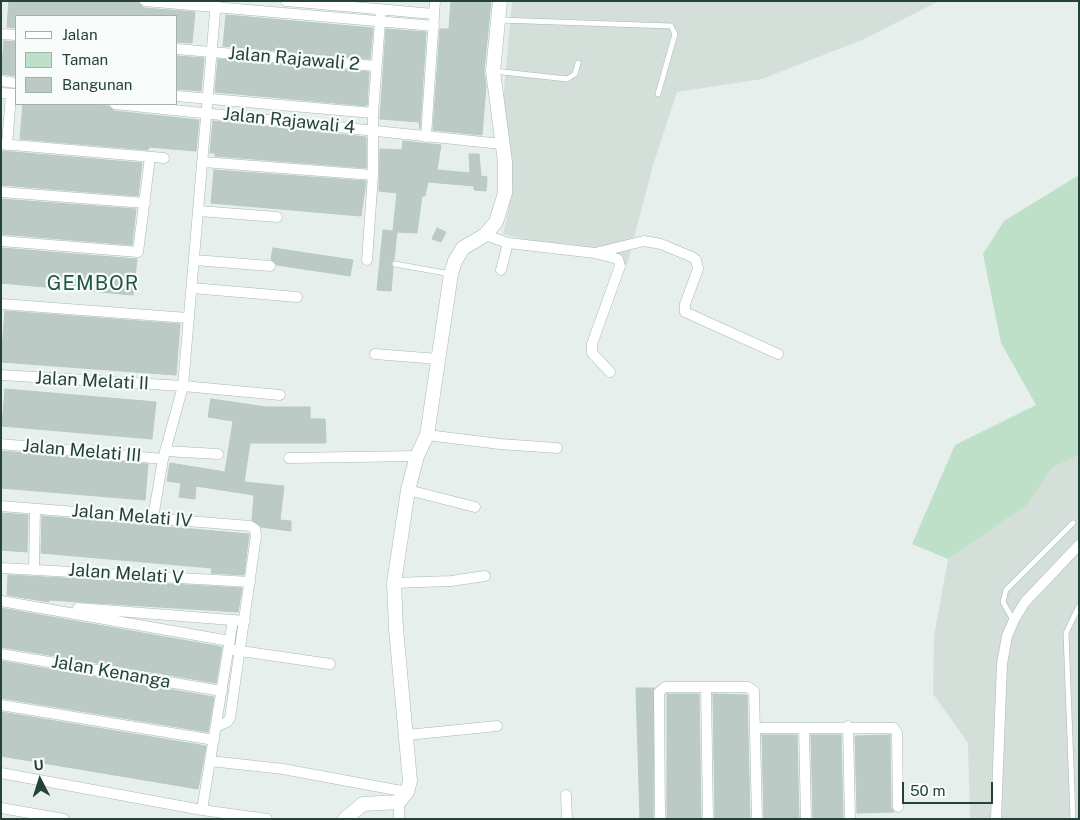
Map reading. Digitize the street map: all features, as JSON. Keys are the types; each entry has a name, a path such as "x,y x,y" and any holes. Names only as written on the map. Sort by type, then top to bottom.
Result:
{"street":[{"path":"145,1 216,4 379,22 434,26"},
{"path":"286,1 434,14"},
{"path":"426,137 435,1"},
{"path":"399,819 403,797 410,781 396,629 394,583 408,490 417,456 426,435 451,274 455,261 463,248 485,235 496,222 503,202 506,176 494,71 500,1"},
{"path":"153,518 164,455 183,386 216,4"},
{"path":"367,260 373,176 372,130 380,9"},
{"path":"1,34 15,35"},
{"name":"Jalan Rajawali 2","path":"178,49 376,66"},
{"path":"1,81 15,83"},
{"path":"10,94 4,145 164,158"},
{"path":"178,96 373,113"},
{"name":"Jalan Rajawali 4","path":"126,105 502,144"},
{"path":"1,242 134,253 139,250 150,157"},
{"path":"203,162 373,176"},
{"path":"1,192 145,203"},
{"path":"199,211 277,218"},
{"path":"485,235 508,243 595,253 616,258 620,264 592,344 592,353 610,372"},
{"path":"595,253 644,241 661,244 692,257 696,260 698,269 685,304 685,312 778,354"},
{"path":"501,270 508,243"},
{"path":"195,260 270,266"},
{"path":"192,288 297,297"},
{"path":"1,304 188,318"},
{"path":"375,354 438,359"},
{"name":"Jalan Melati II","path":"1,376 183,386 280,395"},
{"path":"426,435 500,444 556,448"},
{"name":"Jalan Melati III","path":"1,444 164,455 218,454"},
{"path":"290,458 417,456"},
{"path":"408,490 475,507"},
{"name":"Jalan Melati IV","path":"1,506 250,526 255,529 256,536 250,582"},
{"path":"34,569 35,509"},
{"path":"996,819 1004,650 1014,620 1025,602 1079,545"},
{"name":"Jalan Melati V","path":"1,568 250,582"},
{"path":"394,583 451,581 485,576"},
{"path":"216,726 229,721 230,718 250,582"},
{"path":"1,601 245,621"},
{"path":"17,603 229,645 241,650 330,664"},
{"path":"202,810 233,620"},
{"name":"Jalan Kenanga","path":"1,654 222,691"},
{"path":"706,687 708,819"},
{"path":"660,819 660,690 665,688 706,687 753,689 756,728 757,819"},
{"path":"1,705 214,740"},
{"path":"407,735 497,726"},
{"path":"848,726 850,819"},
{"path":"756,728 891,727 895,730 898,807"},
{"path":"804,728 806,819"},
{"path":"210,761 283,770 403,797"},
{"path":"1,773 188,813 202,810 236,817 267,819"},
{"path":"566,795 567,819"},
{"path":"345,819 352,811 363,804 403,797"},
{"path":"1,808 64,819"}],"lane":[{"path":"497,20 671,26 675,34 658,94"},
{"path":"494,71 567,79 573,76 578,63"},
{"path":"395,264 451,274"},
{"path":"1014,620 1003,602 1006,590 1073,523"},
{"path":"1073,819 1076,809 1066,633 1079,606"}],"shaded area":[{"path":"512,1 939,1 864,39 762,79 677,92 653,165 627,265 503,234 513,189 503,101"},
{"path":"1079,455 1079,819 970,819 968,743 933,694 934,636 948,559 1027,505 1052,468"}],"green space":[{"path":"1079,175 1079,455 1052,468 1027,505 948,559 912,544 955,445 1036,405 1001,343 983,254 1004,221"}],"building":[{"path":"9,1 129,1 138,2 144,8 195,12 192,43 178,42 178,15 15,15 15,28 7,27"},
{"path":"451,1 491,1 484,70 486,86 482,135 433,130 440,29 449,29"},
{"path":"226,15 373,28 370,59 223,46"},
{"path":"386,29 426,32 420,129 419,122 380,119"},
{"path":"4,41 15,42 15,76 1,74"},
{"path":"178,56 204,58 201,91 178,89"},
{"path":"218,59 369,72 367,106 215,92"},
{"path":"23,105 109,106 114,111 199,120 196,151 149,147 148,150 20,139"},
{"path":"213,121 366,137 366,168 215,156 215,153 210,153"},
{"path":"403,141 441,145 437,170 470,173 469,154 479,154 481,176 487,177 486,191 474,190 474,186 428,182 425,196 422,196 417,233 397,232 394,260 391,264 393,268 391,291 377,290 383,230 393,231 397,193 379,191 380,149 402,150"},
{"path":"1,151 142,163 138,196 1,185"},
{"path":"214,170 366,181 361,216 211,203"},
{"path":"1,199 136,209 132,245 1,234"},
{"path":"437,228 446,232 441,242 432,239"},
{"path":"1,248 137,259 133,295 1,283"},
{"path":"273,248 353,260 350,276 277,265 271,259"},
{"path":"5,311 180,324 176,375 1,362"},
{"path":"5,389 156,402 152,439 2,426"},
{"path":"211,399 266,407 310,407 310,419 325,419 326,443 250,443 244,482 284,486 280,520 291,521 291,531 261,527 252,520 254,495 196,486 195,499 179,497 181,483 167,481 170,463 225,472 233,421 208,417"},
{"path":"1,451 148,464 145,500 1,488"},
{"path":"1,513 28,515 27,552 1,550"},
{"path":"42,516 249,534 244,575 211,573 212,568 41,553"},
{"path":"8,575 242,588 238,612 49,600 49,602 7,595"},
{"path":"1,608 222,647 216,683 1,647"},
{"path":"1,661 214,697 208,732 1,698"},
{"path":"636,688 654,688 653,819 640,819"},
{"path":"667,694 699,694 701,819 667,819"},
{"path":"713,694 747,695 750,819 715,819"},
{"path":"1,712 206,746 198,789 1,756"},
{"path":"762,735 797,735 799,819 764,819"},
{"path":"811,735 841,735 843,819 813,819"},
{"path":"890,735 891,807 894,812 857,813 855,736"}],"district":[{"name":"GEMBOR","path":"93,284"}]}
